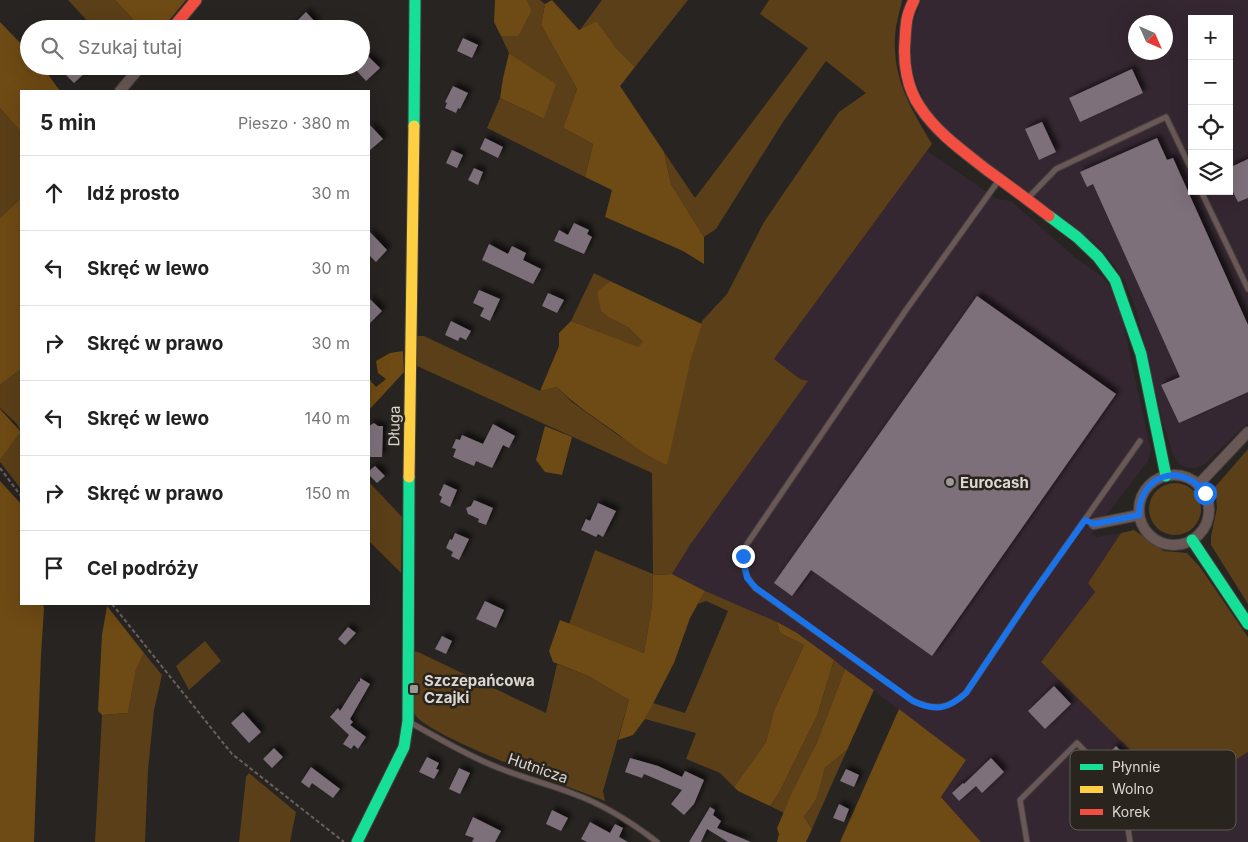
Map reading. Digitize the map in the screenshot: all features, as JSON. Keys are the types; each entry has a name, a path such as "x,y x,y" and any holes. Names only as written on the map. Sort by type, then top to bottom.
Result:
{"street":[{"path":"179,20 196,0"},
{"name":"Długa","path":"356,842 404,747 408,722 408,460 413,258 415,0"},
{"path":"914,0 907,14 904,56 907,75 920,107 937,128 999,179 1077,237 1098,257 1116,280 1141,354 1166,476"},
{"path":"121,90 133,75"},
{"path":"1198,485 1248,432"},
{"path":"1178,475 1189,478 1198,485 1207,498 1209,514 1201,533 1192,540 1182,544 1170,545 1159,542 1146,530 1139,515 1139,505 1145,490 1156,480 1166,476 1178,475"},
{"path":"1089,522 1139,515"},
{"path":"1192,540 1248,624"}],"lane":[{"path":"1026,199 1056,169 1166,117 1188,163"},
{"path":"999,179 906,310 746,544 743,556 747,578 756,588 913,701 923,706 934,708 946,707 966,693 1031,596 1089,522 1140,441"},
{"path":"1203,195 1248,289"},
{"name":"Hutnicza","path":"408,722 495,767 575,794 607,808 629,820 657,842"},
{"path":"1027,842 1020,800 1077,743 1084,750"}],"path":[{"path":"0,468 20,495"},
{"path":"113,605 232,754 344,842"}],"shaded area":[{"path":"68,0 115,0 134,20 87,20"},
{"path":"115,0 186,0 169,20 134,20"},
{"path":"495,0 527,0 532,10 519,36 501,36 494,22"},
{"path":"527,0 540,0 545,4 541,25 577,89 563,128 593,144 585,177 487,128 500,98 544,119 555,84 509,53 501,36 519,36 532,10"},
{"path":"552,0 579,30 597,21 615,47 635,67 620,86 664,152 671,184 704,237 704,264 683,251 605,217 612,190 585,177 593,144 563,128 577,89 541,25 545,4"},
{"path":"602,0 688,0 635,67 615,47 597,21 580,30"},
{"path":"769,0 902,0 895,33 897,67 905,94 932,144 774,359 800,379 808,381 690,545 672,574 653,575 652,605 644,653 569,624 595,550 653,574 652,473 417,366 416,336 424,336 540,391 557,387 572,402 622,438 690,363 702,321 727,294 764,222 839,112 866,93 826,61 783,122 716,229 704,237 671,184 664,152 695,198 808,48 760,14"},
{"path":"921,0 1248,0 1248,423 1204,465 1188,468 1180,464 1174,457 1162,420 1137,312 1126,283 1114,265 1096,244 951,135 926,105 914,77 911,58 912,29"},
{"path":"0,22 20,43 20,75 48,75 59,90 20,90 20,131 0,108"},
{"path":"509,53 556,84 544,119 500,98"},
{"path":"0,108 20,131 20,199 0,218"},
{"path":"927,151 997,199 1011,201 1077,259 1103,277 1111,289 1121,314 1151,451 1148,461 1092,534 1096,537 1121,533 1088,583 1095,591 1158,750 1070,750 1070,830 1236,830 1236,760 1248,752 1248,842 981,842 941,797 966,760 797,633 672,574 690,545 807,381 800,379 774,359"},
{"path":"20,199 20,370 0,385 0,218"},
{"path":"594,273 610,281 598,292 610,318 629,328 643,342 638,348 571,321"},
{"path":"610,281 702,324 690,363 667,465 633,446 557,387 540,391 559,346 559,333 571,321 638,347 643,342 629,328 601,311 597,292"},
{"path":"403,351 404,372 370,409 370,380 376,387 386,379 378,373 376,361 390,353"},
{"path":"20,370 20,430 17,424 0,408 0,385"},
{"path":"0,409 20,431 20,433 0,460"},
{"path":"545,426 572,437 562,475 545,472 536,460"},
{"path":"20,433 20,488 0,462"},
{"path":"1248,449 1248,604 1211,545 1211,536 1217,508 1215,487"},
{"path":"0,481 20,503 20,605 43,605 44,608 34,842 0,842"},
{"path":"370,483 402,517 401,573 370,542"},
{"path":"1175,483 1189,487 1197,495 1201,509 1197,523 1189,531 1175,535 1161,531 1153,523 1149,509 1153,495 1161,487"},
{"path":"1134,530 1164,551 1187,553 1200,567 1248,637 1248,752 1236,760 1236,750 1130,750 1041,662 1095,592 1088,583 1121,533"},
{"path":"672,574 705,591 690,618 674,663 645,719 633,735 618,740 629,700 588,676 553,662 549,651 560,620 644,653 652,605 653,575"},
{"path":"705,591 777,622 780,633 804,645 774,710 766,742 734,787 720,773 686,759 696,733 645,719 653,703 685,713 728,611 706,601 698,604"},
{"path":"107,606 144,653 136,669 128,713 102,715 98,711 102,635"},
{"path":"777,622 797,633 834,660 817,716 779,793 770,806 738,791 734,787 766,742 774,710 804,645 780,633"},
{"path":"205,641 221,661 189,690 176,666"},
{"path":"412,651 418,652 546,713 557,664 588,676 629,700 603,791 605,801 471,748 424,723 414,713 413,708"},
{"path":"144,653 162,675 154,710 148,770 145,842 95,842 102,715 128,713 136,668"},
{"path":"834,660 845,669 817,742 784,813 770,806 779,793 817,716"},
{"path":"845,669 874,690 847,750 825,768 817,798 804,817 812,829 806,842 777,842 779,834 777,828 817,742"},
{"path":"899,709 966,760 941,797 981,842 840,842"},
{"path":"847,750 812,829 804,817 817,798 825,768"},
{"path":"249,773 296,812 290,842 239,842 246,777"}],"building":[{"path":"306,12 313,20 298,20"},
{"path":"463,38 478,45 472,58 457,51"},
{"path":"370,58 380,68 366,81 360,75 370,75"},
{"path":"1132,69 1143,93 1080,122 1069,98"},
{"path":"66,75 83,75 74,83"},
{"path":"453,86 468,93 456,113 445,108 447,103 445,102"},
{"path":"1042,122 1056,152 1039,160 1025,129"},
{"path":"370,125 383,139 370,150"},
{"path":"485,138 503,147 498,158 480,149"},
{"path":"1157,138 1167,160 1173,158 1248,325 1248,392 1179,423 1161,385 1180,377 1093,184 1087,187 1080,172"},
{"path":"452,150 463,155 457,168 446,163"},
{"path":"1248,159 1248,198 1238,202 1233,192 1233,166"},
{"path":"474,168 483,172 478,185 468,180"},
{"path":"574,223 589,230 587,234 592,237 584,254 554,241 559,230 568,235"},
{"path":"370,232 387,250 376,262 370,256"},
{"path":"489,244 508,254 512,246 526,253 523,260 541,269 533,284 482,260"},
{"path":"479,290 500,299 490,321 480,316 484,308 473,303"},
{"path":"548,293 564,300 557,313 542,306"},
{"name":"Eurocash","path":"977,296 1116,394 932,656 811,570 792,596 774,583"},
{"path":"370,299 382,311 370,323"},
{"path":"451,321 471,331 466,340 460,337 458,341 445,335"},
{"path":"374,423 378,426 383,426 382,457 370,457 370,425"},
{"path":"493,424 515,436 509,448 503,445 492,468 476,461 474,466 453,457 456,449 452,448 456,439 460,440 462,435 483,444"},
{"path":"375,466 385,476 377,483 370,476 370,470"},
{"path":"444,484 457,490 450,507 440,502 442,497 439,495"},
{"path":"474,500 493,508 486,525 478,522 479,519 468,514 466,508 471,506"},
{"path":"598,503 616,511 603,537 598,534 596,537 581,530 586,519 590,521"},
{"path":"455,533 469,539 459,560 451,556 453,552 446,548"},
{"path":"485,601 504,610 496,628 476,619"},
{"path":"348,627 356,633 345,645 338,639"},
{"path":"442,636 452,641 446,654 435,649"},
{"path":"360,678 370,684 350,719 353,722 350,725 366,737 358,749 354,745 351,749 343,744 349,735 330,717 338,708 340,711 360,682"},
{"path":"1054,686 1071,704 1045,729 1028,711"},
{"path":"243,712 261,732 249,743 231,723"},
{"path":"1116,746 1120,750 1112,750"},
{"path":"274,748 283,757 272,768 263,759"},
{"path":"427,757 439,763 436,769 439,770 434,779 419,772"},
{"path":"630,758 658,766 682,777 685,771 704,780 694,804 684,815 671,804 682,790 644,774 642,778 625,772"},
{"path":"991,758 1004,772 982,793 976,786 959,801 952,793"},
{"path":"311,767 340,789 333,798 312,783 309,788 301,782"},
{"path":"459,768 470,773 460,794 449,789"},
{"path":"846,769 859,775 854,787 840,781"},
{"path":"839,804 849,809 844,822 833,818"},
{"path":"710,807 715,810 713,815 721,821 717,828 751,842 728,842 707,829 701,842 689,842"},
{"path":"552,810 568,818 561,831 546,824"},
{"path":"473,817 501,831 495,842 472,842 474,838 465,835"},
{"path":"590,822 610,833 615,824 623,828 619,837 628,842 587,842 581,839"}],"traffic: fast":[{"path":"414,126 415,0"},
{"path":"1049,216 1077,237 1098,257 1115,280 1141,354 1166,476"},
{"path":"357,842 404,747 408,721 409,477"},
{"path":"1192,540 1248,624"}],"traffic: slow":[{"path":"409,477 414,126"}],"traffic: jam":[{"path":"179,20 196,0"},
{"path":"914,0 907,20 905,58 909,84 920,107 934,125 951,141 1049,216"}],"place":[{"name":"Eurocash","path":"950,482"},
{"name":"Szczepańcowa Czajki","path":"414,689"}],"route":[{"path":"743,556 747,578 756,588 913,701 923,706 934,708 946,707 966,693 1085,520 1094,524 1139,515 1142,495 1148,486 1166,476 1178,475 1189,478 1205,493"}]}
